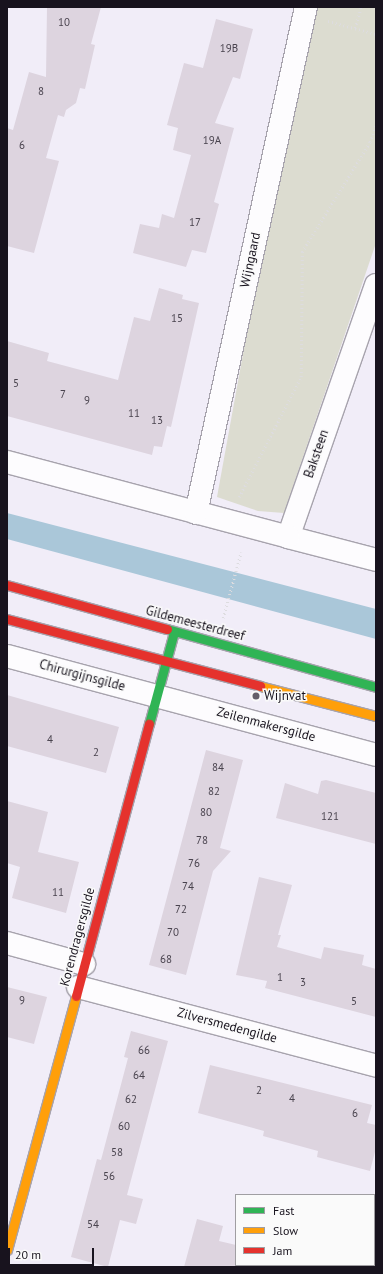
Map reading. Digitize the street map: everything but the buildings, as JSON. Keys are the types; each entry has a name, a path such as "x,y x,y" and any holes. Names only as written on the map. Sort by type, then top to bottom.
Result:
{"street":[{"name":"Wijngaard","path":"196,513 306,7"},
{"name":"Baksteen","path":"288,537 376,285"},
{"path":"7,462 376,560"},
{"name":"Gildemeesterdreef","path":"7,585 376,688"},
{"path":"7,619 376,716"},
{"name":"Korendragersgilde","path":"8,1241 174,632"},
{"name":"Chirurgijnsgilde","path":"7,656 157,696"},
{"name":"Zeilenmakersgilde","path":"157,696 376,755"},
{"path":"7,943 84,964"},
{"name":"Zilversmedengilde","path":"78,987 376,1066"}],"path":[{"path":"355,28 361,7"},
{"path":"227,521 301,377 302,252 370,142 376,125"},
{"path":"222,621 239,559"}],"shaded area":[{"path":"306,7 376,7 376,243 284,513 258,511 217,497"}],"water":[{"path":"7,513 376,609 376,639 7,539"}],"traffic: fast":[{"path":"167,629 376,687"},
{"path":"149,724 174,632"}],"traffic: slow":[{"path":"260,686 376,716"},
{"path":"7,1250 76,996"}],"traffic: jam":[{"path":"7,585 167,629"},
{"path":"7,619 260,686"},
{"path":"76,996 149,724"}],"place":[{"name":"Wijnvat","path":"256,696"}]}
